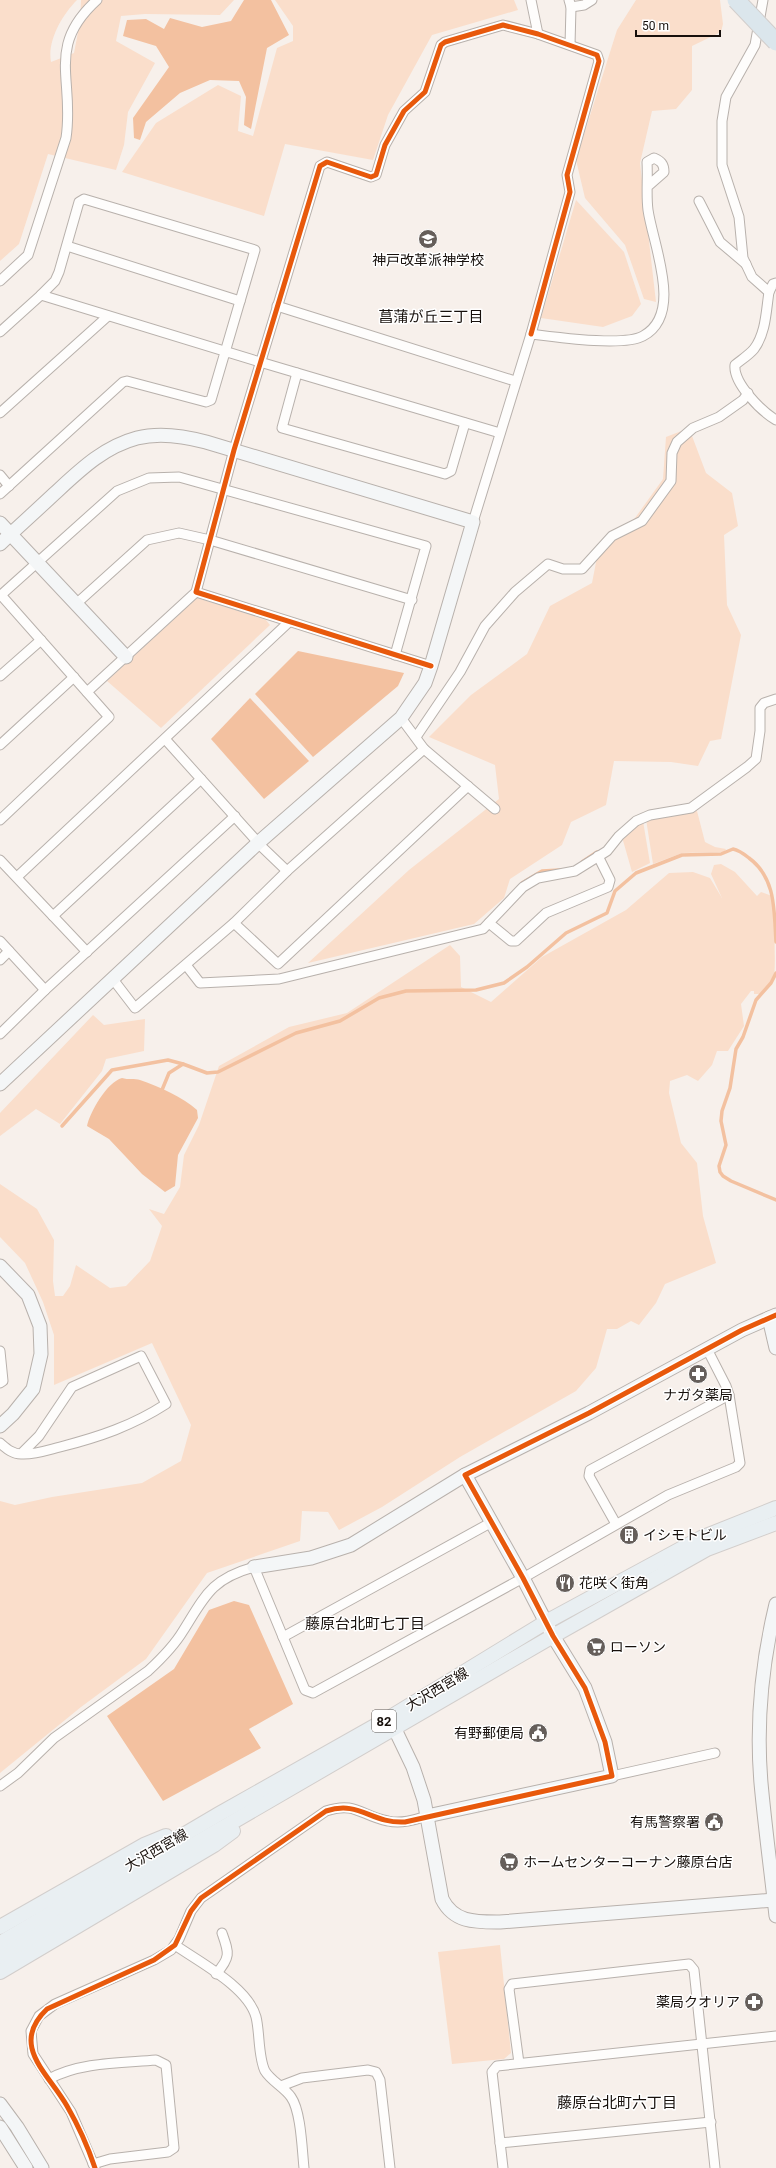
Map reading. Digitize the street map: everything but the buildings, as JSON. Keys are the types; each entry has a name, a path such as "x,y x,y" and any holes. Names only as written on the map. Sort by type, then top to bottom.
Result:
{"highway":[{"path":"736,0 776,42"},
{"path":"750,0 776,27"}],"main road":[{"name":"大沢西宮線","path":"0,1957 276,1798 546,1622 701,1538 774,1508"},
{"name":"大沢西宮線","path":"0,1943 219,1814 553,1636 707,1549 773,1524"},
{"path":"0,1972 214,1845 276,1798"},
{"path":"0,1927 144,1845 219,1814"}],"street":[{"path":"0,281 28,255 66,138 69,118 64,59 66,46 78,20 97,0"},
{"path":"531,0 538,34"},
{"path":"570,46 570,4 584,5 592,0"},
{"path":"763,0 755,45 726,97 722,121 722,165 740,216 743,258 752,277 769,292"},
{"path":"0,1084 258,843 401,718 424,683 431,666 515,381 531,334 570,192 567,175 599,61 597,55 538,34 503,25 445,42 440,45 425,92 404,111 385,145 376,175 371,177 327,162 320,166 234,450 196,592 87,692"},
{"path":"531,334 626,340 643,336 653,328 665,305 664,290 648,210 648,186"},
{"path":"0,332 55,281 67,246 79,202 84,199 255,250 211,400 206,402 128,381 123,382 0,494"},
{"path":"699,201 720,242 746,265"},
{"path":"67,246 240,301"},
{"path":"776,283 773,284 769,292 764,326 760,338 754,350 735,365 734,372 737,380 766,414 776,420"},
{"path":"41,295 225,350 296,373 500,433"},
{"path":"277,306 515,381"},
{"path":"0,413 108,316"},
{"path":"296,373 282,428 445,474 451,471 465,423"},
{"path":"416,737 460,672 484,626 515,592 548,564 563,569 582,569 612,536 642,521 671,481 672,453 677,442 693,428 719,417 731,409 743,400 748,393"},
{"path":"0,544 92,460 114,446 137,438 158,435 184,436 473,522"},
{"path":"0,475 9,486"},
{"path":"0,820 109,717 1,596 36,562 117,491 149,478 179,477 224,488 426,546 412,600 395,655"},
{"path":"0,523 126,657"},
{"path":"76,604 147,540 179,533 210,540 412,600"},
{"path":"196,592 431,666"},
{"path":"17,878 289,622"},
{"path":"0,676 41,640"},
{"path":"0,745 74,677"},
{"path":"186,965 200,983 279,979 483,929 523,887 538,878 575,871 607,851 619,836 643,818 691,808 747,767 756,759 760,731 760,708 764,703 776,699"},
{"path":"401,718 424,749 495,809"},
{"path":"165,739 258,843 287,871"},
{"path":"112,978 135,1008 234,923 287,871 424,749"},
{"path":"53,916 201,779"},
{"path":"234,923 278,964 468,786"},
{"path":"0,1034 45,990 235,816"},
{"path":"489,923 511,941 516,941 546,913 608,887 610,880 598,856"},
{"path":"0,860 87,952"},
{"path":"0,941 45,990"},
{"path":"0,960 9,951"},
{"path":"0,1266 28,1295 40,1326 41,1354 33,1389 13,1414 0,1426"},
{"path":"0,1786 18,1773 54,1738 148,1671 162,1658 182,1632 201,1600 219,1582 239,1571 254,1567 311,1558 351,1545 465,1475 589,1413 707,1349 773,1317 776,1348"},
{"path":"254,1567 305,1690 313,1693 523,1578 668,1495 740,1464 729,1395 707,1349"},
{"path":"0,1351 3,1381 0,1383"},
{"path":"0,1442 13,1453 21,1454 49,1450 106,1435 166,1404 141,1356 72,1387 39,1436 21,1454"},
{"path":"616,1524 589,1476 590,1470 729,1395"},
{"path":"465,1475 523,1578 553,1636 585,1688 605,1742 612,1776"},
{"path":"283,1637 492,1522"},
{"path":"776,1604 765,1660 760,1738 761,1782 776,1916"},
{"path":"392,1723 416,1775 427,1816 442,1899 450,1912 466,1921 500,1922 774,1900"},
{"path":"49,2079 61,2072 77,2068 156,2060 166,2064 174,2148 168,2152 110,2159 94,2166 71,2112 37,2062 31,2047 31,2031 39,2016 55,2004 154,1960 175,1945 191,1911 201,1898 326,1811 341,1807 351,1807 380,1820 398,1822 715,1753"},
{"path":"216,1974 225,1964 229,1953 222,1933"},
{"path":"175,1945 236,1989 250,2004 258,2029 262,2063 270,2076 281,2086 295,2103 304,2168"},
{"path":"519,2064 509,1989 512,1984 689,1964 694,1970 715,2168"},
{"path":"502,2168 492,2072 497,2066 776,2036"},
{"path":"281,2086 302,2078 368,2070 376,2072 380,2080 390,2168"},
{"path":"0,2104 17,2127 42,2168"},
{"path":"500,2143 710,2122"},
{"path":"0,2127 26,2168"}],"shaded area":[{"path":"0,0 77,0 66,13 57,29 51,46 51,62 74,53 80,22 81,0 234,0 220,15 145,14 121,16 116,41 155,63 128,112 124,145 116,170 48,154 19,244 0,261"},
{"path":"244,0 271,0 289,35 267,48 251,129 244,125 246,97 239,81 210,80 180,93 146,122 140,140 134,138 133,118 169,67 156,46 123,36 127,20 146,19 164,29 170,18 202,27 231,21"},
{"path":"275,0 514,0 518,10 432,35 388,115 373,160 285,144 264,216 122,172 156,123 218,85 241,96 238,131 253,136 277,48 293,41 293,26"},
{"path":"636,0 720,0 723,24 721,32 692,46 692,90 676,109 652,111 640,163 656,302 644,299 625,245 585,198 576,160 617,30"},
{"path":"576,200 624,252 641,304 632,316 603,327 541,318"},
{"path":"689,428 706,473 732,493 738,526 724,535 727,605 741,635 721,739 710,741 698,766 671,762 614,761 606,805 571,822 562,845 510,879 504,898 474,924 308,963 409,870 499,799 495,765 429,737 471,695 527,654 550,606 592,583 598,552 635,518 663,479 666,437"},
{"path":"197,598 266,620 270,625 161,728 107,681"},
{"path":"298,651 404,673 398,686 313,757 255,694"},
{"path":"250,698 309,761 264,799 211,739"},
{"path":"697,811 705,842 715,847 726,849 724,852 682,853 653,864 646,819"},
{"path":"643,821 650,863 632,872 622,837"},
{"path":"721,864 735,872 757,896 761,892 772,896 775,961 774,977 770,984 760,994 754,994 754,991 751,991 741,1004 744,1026 728,1051 717,1051 712,1065 698,1081 687,1075 670,1081 669,1093 681,1143 697,1163 703,1216 716,1263 665,1284 656,1303 639,1325 631,1321 617,1329 607,1329 596,1368 576,1391 460,1457 382,1507 339,1530 328,1512 302,1511 300,1541 207,1573 146,1659 81,1707 0,1773 0,1501 15,1505 52,1497 142,1483 181,1461 191,1425 152,1343 54,1385 54,1335 43,1302 25,1263 0,1237 0,1184 37,1209 54,1240 53,1281 55,1296 63,1296 70,1286 76,1265 110,1288 126,1286 150,1261 162,1226 149,1209 164,1214 180,1187 184,1155 199,1125 219,1066 289,1027 347,1013 450,945 460,956 461,987 491,1002 542,957 626,910 669,873 693,872 710,878 722,898 711,874 714,865"},
{"path":"93,1015 104,1025 145,1019 144,1051 106,1059 102,1071 60,1124 36,1109 0,1136 0,1113"},
{"path":"122,1078 138,1079 155,1085 178,1096 197,1110 198,1118 178,1155 175,1186 165,1192 142,1174 109,1139 87,1126 95,1106 105,1091 116,1081"},
{"path":"234,1601 249,1605 293,1704 249,1729 261,1748 163,1801 107,1716 174,1669 209,1610"},
{"path":"500,1945 511,2053 504,2059 452,2064 438,1952"}],"waterway":[{"path":"162,1090 169,1073 183,1064 207,1073 218,1072 296,1033 340,1021 379,998 406,991 476,990 504,983 527,967 566,933 607,913 615,891 636,873 682,855 721,854 733,849 749,858 758,866 769,885 772,896 776,942"},
{"path":"582,862 597,852"},
{"path":"522,883 542,871 560,870"},
{"path":"776,973 771,983 756,1000 743,1037 736,1049 730,1088 722,1111 721,1121 726,1145 719,1166 720,1172 723,1176 731,1181 776,1200"},
{"path":"62,1126 112,1070 168,1060 183,1064"}],"cycle path":[{"path":"431,666 196,592 234,450 320,166 327,162 371,177 376,175 385,145 404,111 425,92 441,45 445,42 503,25 538,34 597,55 599,61 567,175 570,192 531,334"},
{"path":"95,2168 75,2121 67,2106 42,2070 32,2047 31,2035 36,2022 47,2009 154,1960 175,1945 191,1911 201,1898 326,1811 338,1808 348,1808 383,1820 405,1822 612,1776 605,1742 585,1688 553,1636 523,1578 465,1475 589,1413 742,1330 776,1315"}],"place":[{"name":"神戸改革派神学校","path":"428,239"},
{"name":"ナガタ薬局","path":"698,1374"},
{"name":"イシモトビル","path":"629,1535"},
{"name":"花咲く街角","path":"565,1583"},
{"name":"ローソン","path":"596,1647"},
{"name":"有野郵便局","path":"538,1733"},
{"name":"有馬警察署","path":"714,1822"},
{"name":"ホームセンターコーナン藤原台店","path":"509,1862"},
{"name":"薬局クオリア","path":"754,2002"}],"district":[{"name":"菖蒲が丘三丁目","path":"431,317"},
{"name":"藤原台北町七丁目","path":"365,1624"},
{"name":"藤原台北町六丁目","path":"617,2103"}]}
